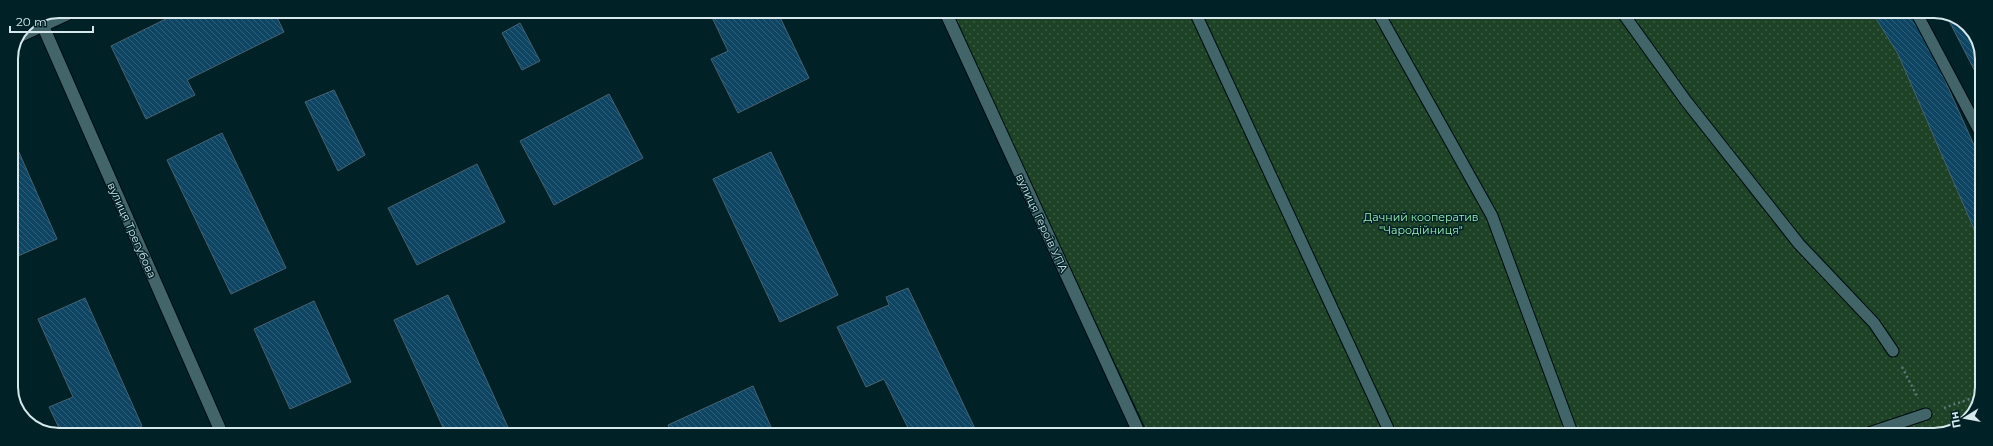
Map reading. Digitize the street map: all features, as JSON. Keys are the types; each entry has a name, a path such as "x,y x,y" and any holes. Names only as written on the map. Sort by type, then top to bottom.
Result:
{"street":[{"path":"28,33 60,18"},
{"name":"вулиця Героїв УПА","path":"948,18 1137,428"},
{"name":"вулиця Трегубова","path":"43,26 219,428"}],"lane":[{"path":"1198,18 1388,428"},
{"path":"1381,18 1492,216 1570,428"},
{"path":"1626,18 1686,101 1798,244 1874,323 1893,350"},
{"path":"1919,18 1975,123"},
{"path":"1884,428 1926,414"}],"path":[{"path":"1893,350 1926,414 1973,398"}],"green space":[{"name":"Дачний кооператив \"Чародійниця\"","path":"952,18 1893,18 1922,66 1975,186 1975,387 1970,408 1959,420 1947,426 1934,428 1146,428"}],"building":[{"path":"168,18 277,18 284,32 187,80 195,95 146,119 111,46"},
{"path":"712,18 780,18 809,78 738,113 711,59 728,51"},
{"path":"1876,18 1913,18 1926,38 1975,147 1975,231 1898,54"},
{"path":"1949,21 1959,26 1970,38 1975,56 1975,71"},
{"path":"520,23 540,61 522,70 502,33"},
{"path":"334,90 365,155 338,171 305,102"},
{"path":"609,94 643,158 554,205 520,141"},
{"path":"222,133 286,268 231,294 167,160"},
{"path":"18,150 57,239 18,256"},
{"path":"771,152 838,295 780,322 713,179"},
{"path":"477,164 505,222 417,265 388,208"},
{"path":"908,288 975,428 908,428 884,379 866,387 837,327 889,305 886,297"},
{"path":"448,295 508,428 443,428 394,320"},
{"path":"85,298 142,426 137,428 59,428 49,407 73,397 38,319"},
{"path":"314,301 351,382 290,409 254,329"},
{"path":"753,386 771,428 669,428 668,425"}]}
